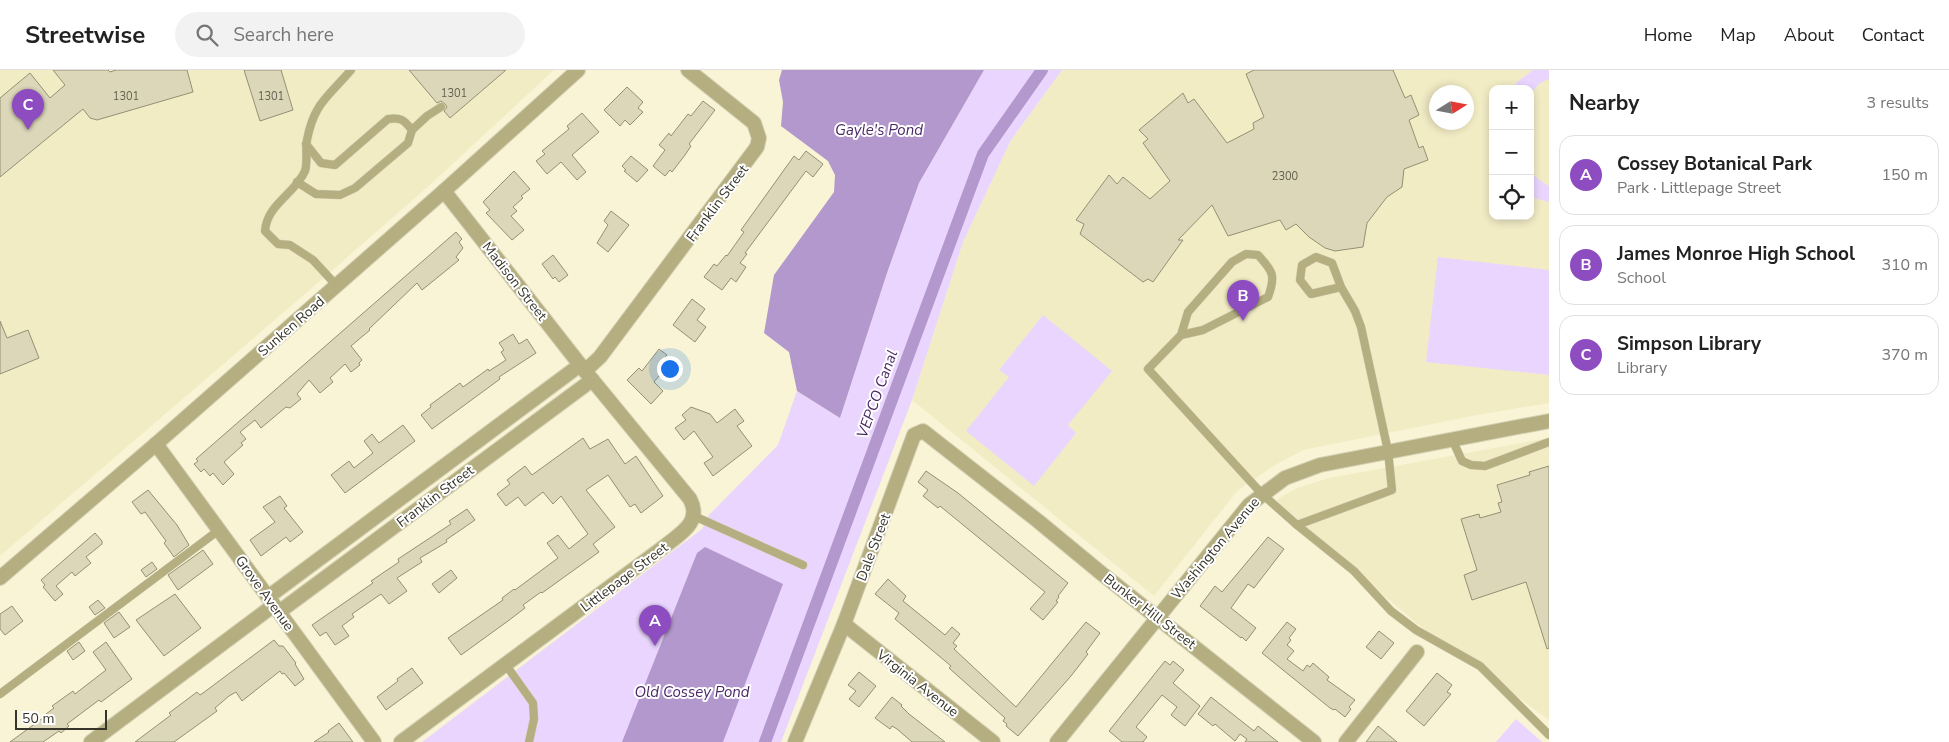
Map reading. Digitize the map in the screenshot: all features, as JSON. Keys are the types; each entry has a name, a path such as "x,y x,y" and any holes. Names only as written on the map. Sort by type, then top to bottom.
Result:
{"street":[{"name":"Sunken Road","path":"0,578 336,286 578,70"},
{"name":"Franklin Street","path":"91,742 586,372 600,357 755,151 759,138 754,123 688,70"},
{"name":"Madison Street","path":"444,191 586,372"},
{"name":"Franklin Street","path":"273,605 586,372"},
{"path":"586,372 690,499 693,505 694,516"},
{"name":"Washington Avenue","path":"1057,742 1249,505 1285,478 1304,470 1388,451 1549,421"},
{"name":"Dale Street","path":"795,742 844,624 914,435 918,432 927,433 987,480"},
{"name":"Grove Avenue","path":"156,444 374,742"},
{"name":"Bunker Hill Street","path":"987,480 1314,742"},
{"name":"Littlepage Street","path":"401,742 665,546 689,527 694,516"},
{"name":"Virginia Avenue","path":"844,624 993,742"},
{"path":"1346,742 1417,652"}],"lane":[{"path":"336,286 313,260 290,245 278,244 264,231 266,220 304,172 306,144 310,126 320,104 351,70"},
{"path":"297,182 316,194 340,195 356,188 408,143 412,130 427,116 441,107"},
{"path":"306,144 321,163 334,165 388,119 398,117 403,119 412,130"},
{"path":"1181,335 1203,330 1268,297 1274,282 1270,268 1258,255 1246,254 1232,262 1188,312 1181,335 1148,370 1262,494 1354,571 1391,611 1416,630 1480,666 1549,735"},
{"path":"1297,525 1392,490 1388,451 1361,327 1355,311 1341,287 1332,263 1316,257 1302,265 1300,280 1311,294 1341,287"},
{"path":"1452,439 1462,461 1471,466 1485,466 1549,442"},
{"path":"694,516 803,565"},
{"path":"0,694 219,530"},
{"path":"506,665 534,703 533,725 529,742"}],"shaded area":[{"path":"0,70 554,70 432,183 0,556"},
{"path":"984,70 1062,70 1011,140 963,242 912,400 781,742 422,742 702,529 709,515 778,445 797,391 840,418 887,273 919,183"},
{"path":"1062,70 1549,70 1549,403 1477,415 1303,450 1272,467 1237,491 1154,596 912,400 963,242 1011,140"},
{"path":"1533,70 1549,70 1549,79 1540,83 1534,90 1534,85 1515,85"},
{"path":"1534,175 1549,186 1549,202 1534,198"},
{"path":"1438,257 1549,270 1549,375 1426,362"},
{"path":"1043,315 1112,371 1068,425 1076,433 1034,486 966,431 1009,377 999,370"},
{"path":"1549,438 1549,720 1415,622 1275,503 1279,498 1297,488 1329,478"},
{"path":"1516,719 1542,742 1496,742"}],"water":[{"name":"Gayle's Pond","path":"782,70 984,70 919,183 887,273 840,418 797,391 789,352 764,333 774,275 834,192 835,175 828,161 781,126 783,102 779,80"},
{"name":"Old Cossey Pond","path":"705,547 783,584 723,742 622,742 697,553"}],"building":[{"path":"53,70 108,70 110,72 116,70 187,70 193,92 97,120 90,118 83,109 0,177 0,98 30,73 50,98 65,85"},
{"path":"244,70 281,70 293,110 260,121"},
{"path":"409,70 506,70 450,118 444,111 447,107 445,104 441,101 437,103"},
{"path":"1254,70 1393,70 1405,98 1411,95 1419,115 1409,120 1419,148 1423,146 1428,160 1404,169 1402,187 1387,197 1367,223 1363,247 1335,251 1325,248 1309,237 1296,224 1286,230 1280,220 1228,236 1212,205 1178,240 1183,240 1153,282 1148,279 1143,282 1080,234 1084,224 1076,220 1109,175 1117,184 1123,177 1150,199 1170,181 1143,143 1148,139 1139,130 1183,93 1188,103 1194,99 1227,143 1254,129 1253,123 1264,117 1246,74"},
{"path":"627,87 643,102 638,108 643,112 630,125 625,120 620,126 604,110"},
{"path":"703,101 715,110 689,144 691,146 685,155 672,172 670,170 665,176 653,166 665,150 659,145 669,133 671,136 688,114 691,116"},
{"path":"582,113 599,132 572,155 586,172 577,180 561,162 547,174 536,161 545,154 542,151 569,129 567,126"},
{"path":"806,151 823,164 813,177 806,171 745,253 747,254 740,263 746,267 736,282 731,278 722,290 704,277 714,264 717,266 727,256 744,232 741,230 794,156 799,160"},
{"path":"631,156 648,170 637,182 624,171 626,170 622,166"},
{"path":"514,171 530,189 521,196 523,198 513,207 517,211 511,216 524,230 512,240 486,213 490,210 483,202"},
{"path":"611,211 629,225 608,252 597,243 608,225 604,221"},
{"path":"456,232 462,239 459,242 463,248 456,257 459,260 422,290 417,283 370,330 351,346 362,360 359,363 360,365 351,372 345,364 330,378 333,382 320,393 309,380 297,394 301,399 290,408 286,407 261,428 255,420 240,432 246,439 241,443 243,445 224,462 234,474 223,485 213,473 210,476 204,469 201,472 194,464 198,461 196,459"},
{"path":"553,255 568,275 559,282 555,277 553,279 542,264"},
{"path":"692,299 705,309 697,320 706,327 695,342 673,325"},
{"path":"0,321 7,338 28,330 39,358 0,374"},
{"path":"513,334 519,344 527,339 536,353 499,377 500,379 432,429 421,415 431,407 430,405 460,383 463,387 488,369 489,371 506,360 501,352 504,350 499,343"},
{"path":"659,349 667,355 662,361 668,365 654,382 663,391 651,404 627,380 639,368 642,371"},
{"path":"691,407 710,414 717,423 735,409 744,421 737,426 752,446 713,476 704,463 713,457 694,431 684,440 675,428 686,420 682,415"},
{"path":"403,425 415,441 345,493 331,475 349,461 354,468 373,453 364,441 372,434 379,443"},
{"path":"583,438 590,449 608,439 625,464 636,456 663,496 641,513 635,504 630,507 608,475 586,490 615,527 593,544 599,552 523,605 525,608 461,655 448,638 503,600 502,598 558,558 547,543 558,535 569,549 588,534 561,496 553,504 543,492 525,506 518,497 506,506 497,494 510,484 507,480 525,466 532,475"},
{"path":"1549,466 1549,648 1547,649 1526,582 1472,600 1464,575 1477,570 1461,519 1479,514 1480,518 1501,512 1498,503 1502,502 1497,485 1530,475 1529,472"},
{"path":"926,471 958,493 1068,583 1058,596 1056,601 1058,602 1043,620 1030,609 1045,592 940,506 938,508 923,496 928,490 918,482"},
{"path":"148,490 177,525 189,545 174,557 164,543 166,541 145,512 141,514 132,502"},
{"path":"280,496 287,506 284,508 303,532 290,542 286,537 261,556 250,540 275,522 263,507"},
{"path":"467,509 475,520 446,540 447,542 420,558 422,562 397,578 407,591 389,604 381,594 352,614 354,617 342,626 349,636 335,645 326,632 320,636 312,625 373,583 371,581 399,562 398,559 451,524 449,521"},
{"path":"95,533 102,541 102,544 86,557 91,563 75,576 72,572 56,586 63,594 55,601 43,587 45,585 41,580"},
{"path":"1268,537 1284,549 1254,588 1248,584 1231,608 1256,628 1246,641 1200,606 1215,586 1222,592"},
{"path":"203,550 213,564 178,590 168,575"},
{"path":"152,562 157,569 146,577 141,570"},
{"path":"451,570 457,578 439,593 432,584"},
{"path":"888,579 906,596 903,601 945,635 952,627 960,634 953,643 957,646 954,649 1016,707 1086,622 1100,633 1086,652 1088,654 1071,676 1018,736 1006,726 1007,724 1003,721 1005,718 949,668 951,666 895,619 899,613 875,594"},
{"path":"175,594 201,628 164,656 136,620"},
{"path":"98,600 105,608 95,615 89,607"},
{"path":"12,606 23,621 5,635 0,629 0,614"},
{"path":"119,612 130,627 114,638 104,623"},
{"path":"1287,622 1296,629 1289,638 1291,640 1287,645 1294,651 1287,659 1303,671 1307,665 1310,667 1313,663 1329,677 1327,680 1355,700 1349,707 1351,709 1345,717 1335,709 1330,708 1262,653"},
{"path":"1379,631 1394,643 1381,659 1366,647"},
{"path":"274,640 279,646 283,646 296,663 304,679 295,686 280,671 242,701 236,692 229,696 215,708 217,711 174,742 135,742 171,715 169,713 197,692 200,695 203,693"},
{"path":"79,642 85,651 73,660 67,651"},
{"path":"106,642 132,679 101,702 99,700 67,724 69,726 61,733 59,731 43,742 10,742 47,715 54,708 52,706 73,691 75,694 106,670 93,652"},
{"path":"1165,661 1170,665 1173,661 1184,670 1173,683 1200,706 1185,726 1171,715 1177,707 1162,695 1136,727 1147,737 1143,742 1122,742 1109,731"},
{"path":"412,668 423,683 386,710 377,697"},
{"path":"859,672 876,686 859,707 849,699 856,691 848,685"},
{"path":"1437,673 1452,685 1447,692 1451,694 1424,726 1406,711"},
{"path":"892,697 909,714 945,742 912,742 897,729 892,726 890,729 875,718"},
{"path":"1211,697 1254,731 1258,726 1278,742 1245,742 1247,739 1240,734 1235,741 1215,724 1213,726 1198,714"},
{"path":"339,723 353,742 314,742 329,732"},
{"path":"1378,726 1397,742 1366,742"}],"waterway":[{"name":"VEPCO Canal","path":"765,742 983,154 1042,70"}],"place":[{"name":"Simpson Library","path":"28,130"},
{"name":"James Monroe High School","path":"1243,321"},
{"name":"Cossey Botanical Park","path":"655,646"}]}
